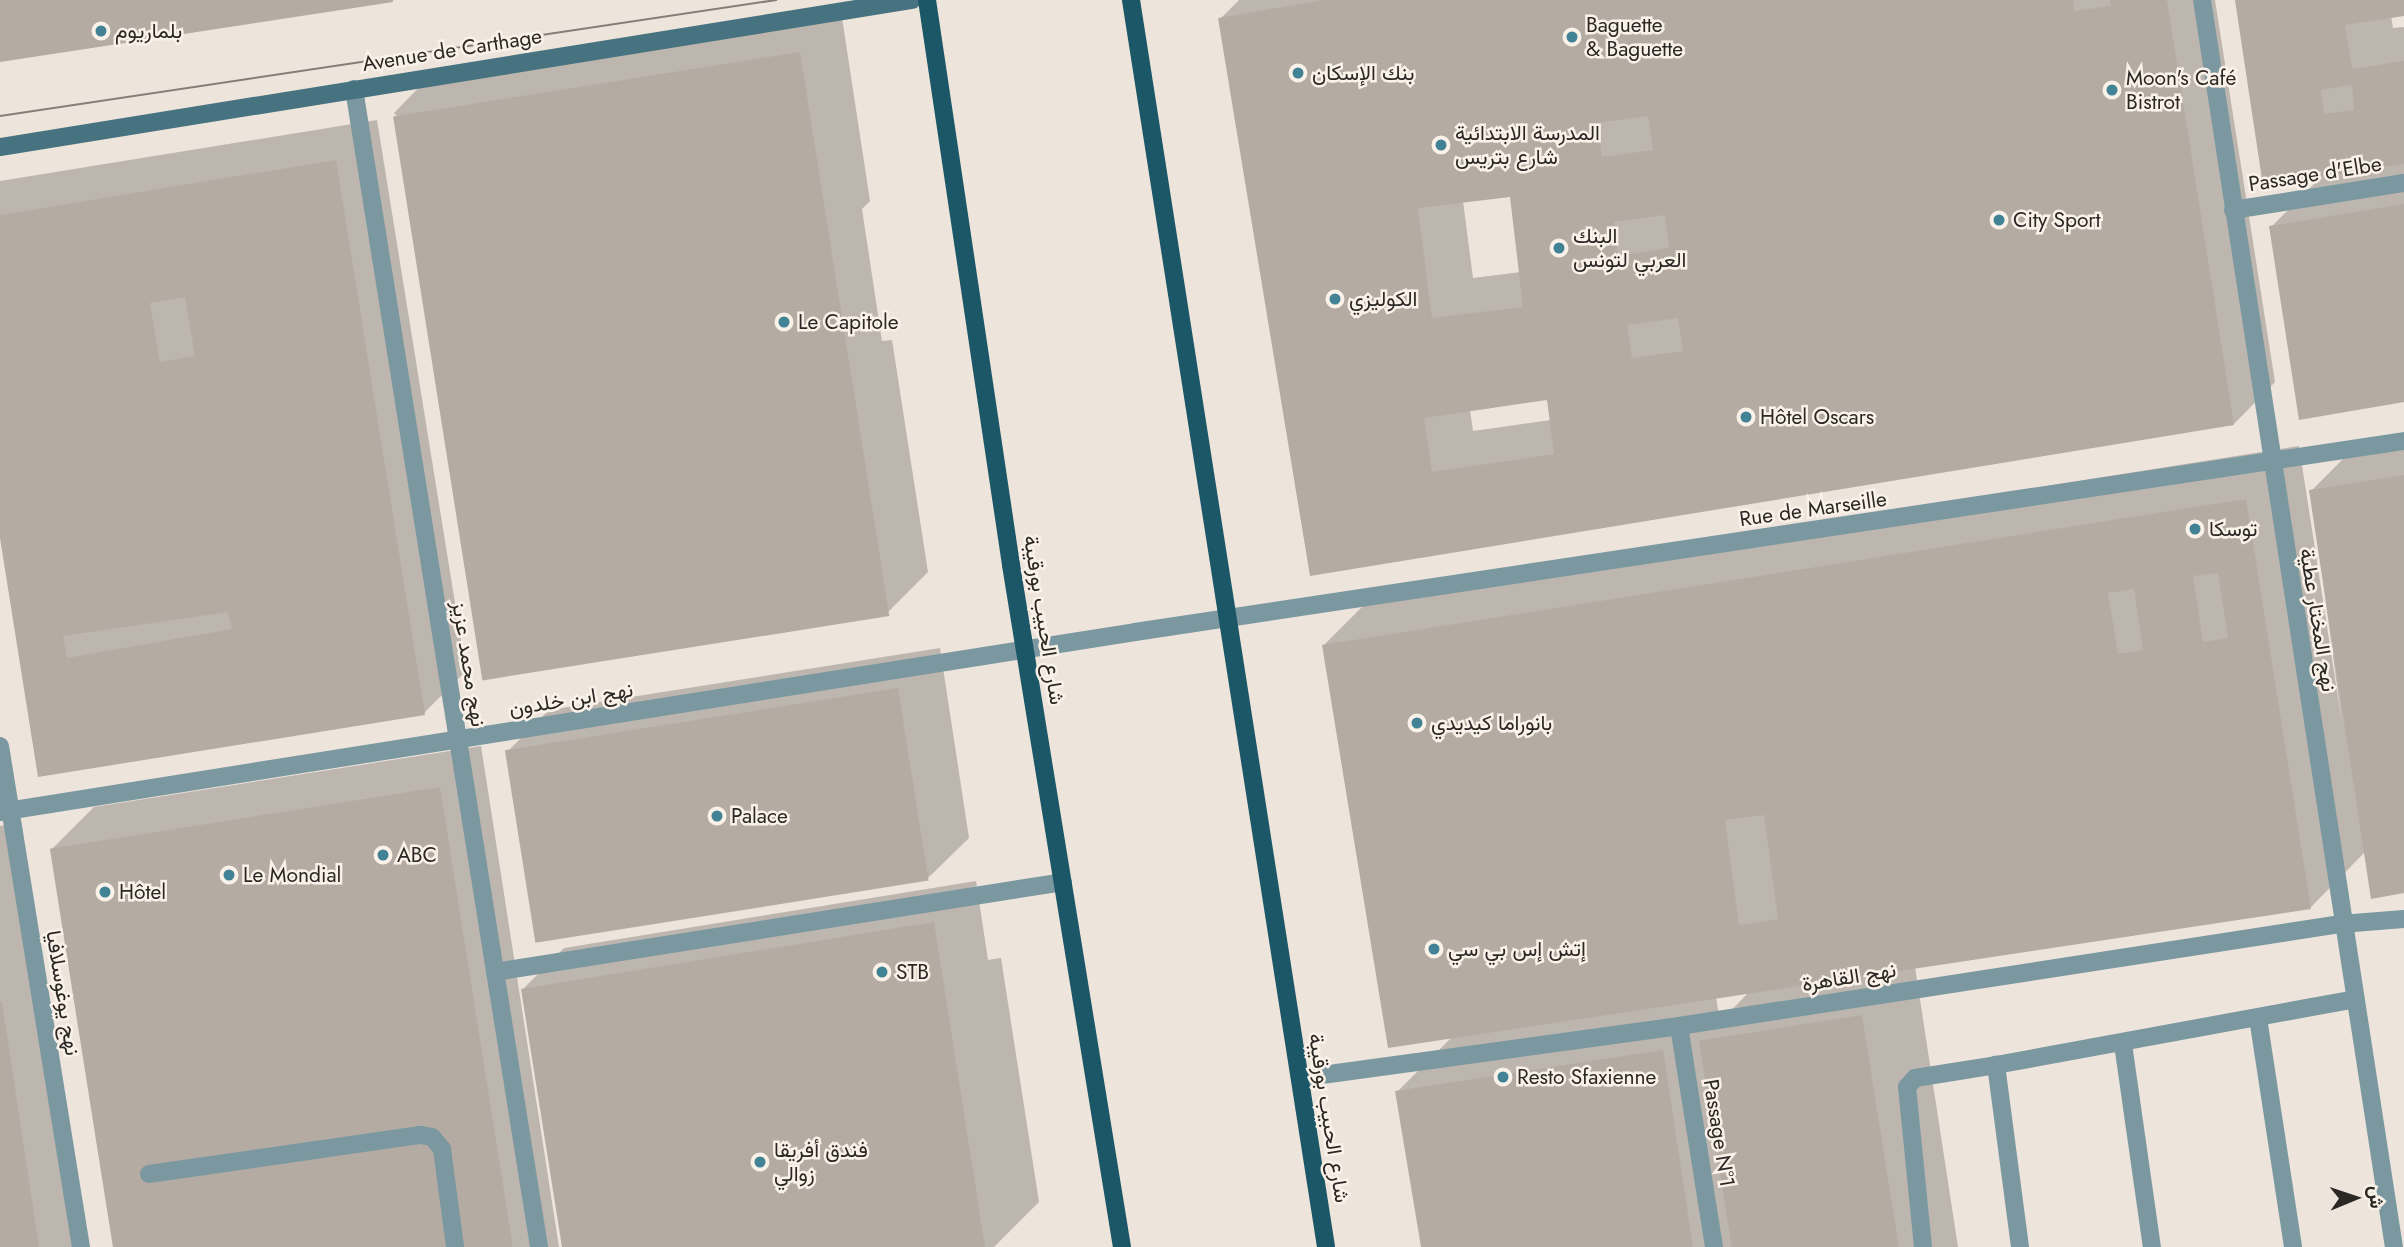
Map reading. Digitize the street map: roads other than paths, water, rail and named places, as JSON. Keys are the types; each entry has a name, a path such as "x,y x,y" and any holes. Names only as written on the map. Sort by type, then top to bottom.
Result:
{"main road":[{"name":"شارع الحبيب بورقيبة","path":"927,0 1026,652 1122,1247"},
{"name":"شارع الحبيب بورقيبة","path":"1131,0 1326,1247"}],"street":[{"name":"Avenue de Carthage","path":"0,147 912,0"},
{"name":"نهج المختار عطية","path":"2202,0 2341,924 2394,1247"},
{"name":"نهج محمد عزيز","path":"354,89 539,1247"},
{"name":"Passage d'Elbe","path":"2233,210 2404,183"},
{"name":"Rue de Marseille","path":"1026,652 1229,619 2271,464 2404,441"},
{"name":"نهج ابن خلدون","path":"5,811 1026,652"},
{"name":"نهج يوغوسلافيا","path":"0,746 5,811 81,1247"},
{"path":"495,972 1063,882"},
{"name":"نهج القاهرة","path":"1300,1077 1679,1026 2341,924 2404,919"},
{"path":"1923,1247 1907,1087 1915,1078 2123,1044 2354,999"},
{"path":"2258,1018 2293,1247"},
{"name":"Passage N°1","path":"1679,1026 1714,1247"},
{"path":"2123,1044 2152,1247"},
{"path":"1996,1065 2020,1247"},
{"path":"149,1174 420,1135 432,1137 442,1149 455,1247"}],"tram line":[{"path":"0,116 776,0"}],"place":[{"name":"بلماريوم","path":"101,31"},
{"name":"Baguette & Baguette","path":"1572,37"},
{"name":"بنك الإسكان","path":"1298,73"},
{"name":"Moon's Café Bistrot","path":"2112,90"},
{"name":"المدرسة الابتدائية شارع بتريس","path":"1441,145"},
{"name":"City Sport","path":"1999,220"},
{"name":"البنك العربي لتونس","path":"1559,248"},
{"name":"الكوليزي","path":"1335,299"},
{"name":"Le Capitole","path":"784,322"},
{"name":"Hôtel Oscars","path":"1746,417"},
{"name":"توسكا","path":"2195,529"},
{"name":"بانوراما كيديدي","path":"1417,723"},
{"name":"Palace","path":"717,816"},
{"name":"ABC","path":"383,855"},
{"name":"Le Mondial","path":"229,875"},
{"name":"Hôtel","path":"105,892"},
{"name":"إتش إس بي سي","path":"1434,949"},
{"name":"STB","path":"882,972"},
{"name":"Resto Sfaxienne","path":"1503,1077"},
{"name":"فندق أفريقا زوالي","path":"760,1162"}]}
